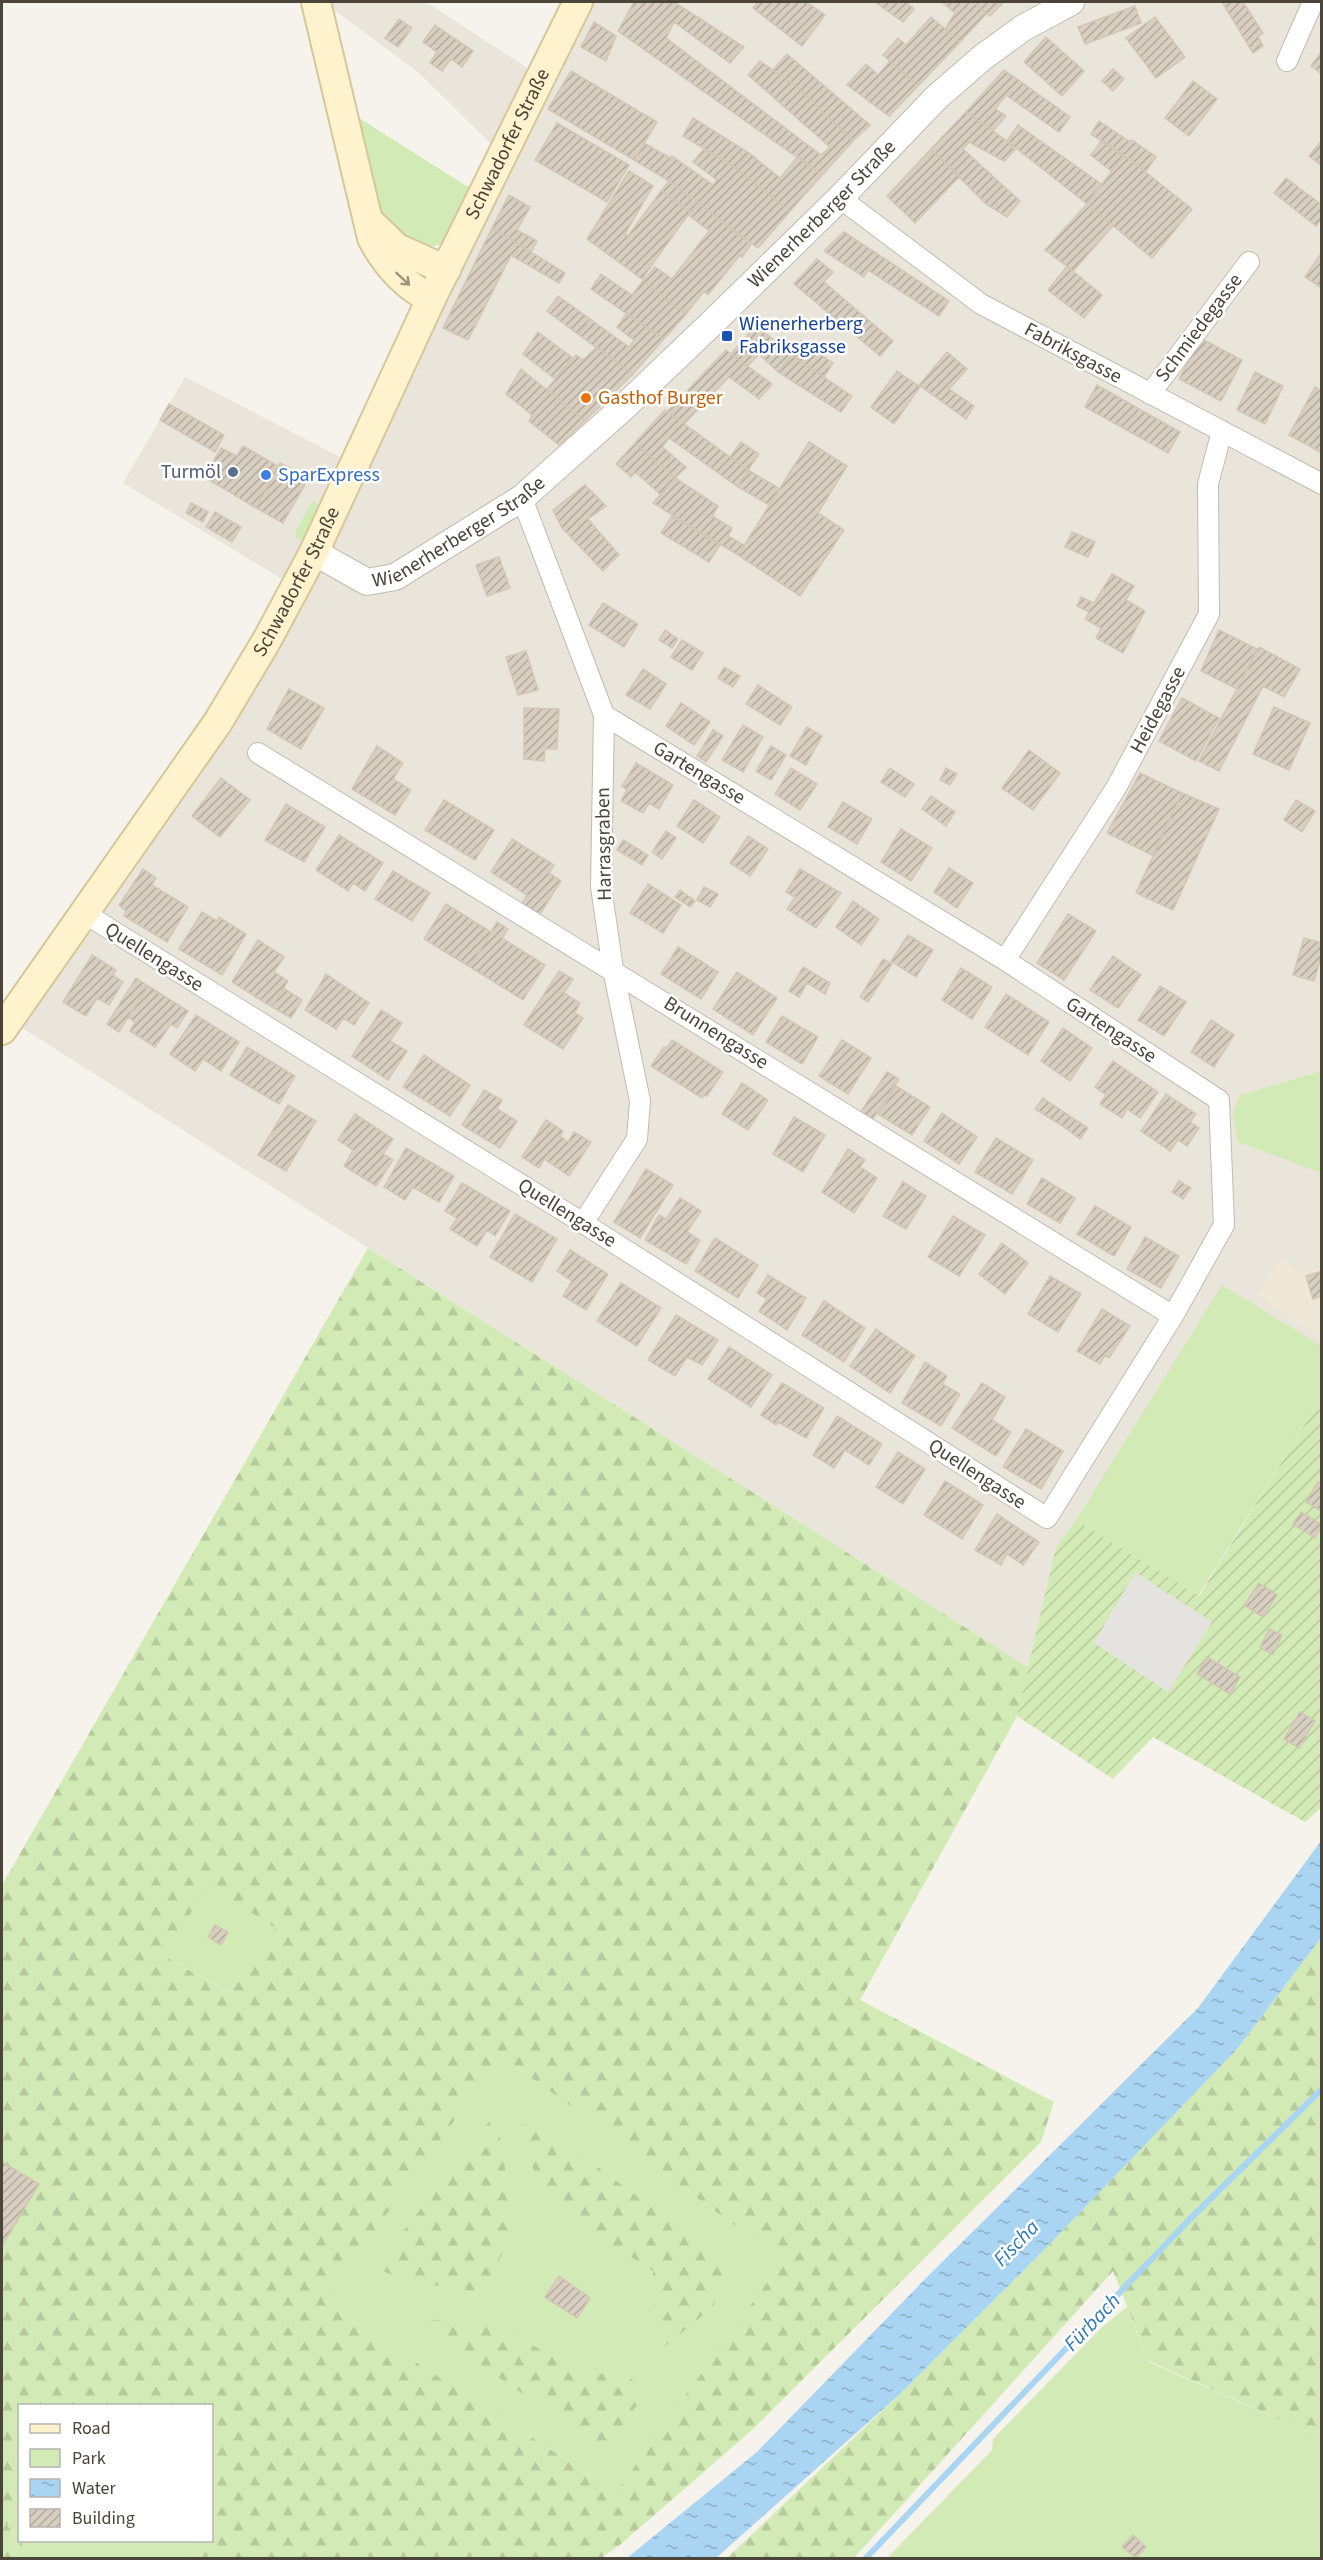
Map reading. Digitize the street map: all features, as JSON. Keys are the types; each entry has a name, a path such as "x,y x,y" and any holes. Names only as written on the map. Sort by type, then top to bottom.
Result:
{"main road":[{"path":"316,2 372,238 384,261 408,285 431,299"},
{"name":"Schwadorfer Straße","path":"2,1030 234,696 314,552 431,299 578,2"},
{"path":"365,215 380,234 397,248 446,270"}],"street":[{"name":"Wienerherberger Straße","path":"314,552 367,582 395,577 522,498 624,407 840,198 937,97 983,57 1023,28 1071,2"},
{"path":"1287,61 1313,2"},
{"name":"Fabriksgasse","path":"840,198 981,304 1322,484"},
{"name":"Schmiedegasse","path":"1150,394 1249,262"},
{"name":"Heidegasse","path":"1005,960 1116,788 1209,614 1208,484 1222,431"},
{"name":"Harrasgraben","path":"522,498 604,715 601,887 613,969 639,1101 637,1139 584,1223"},
{"name":"Gartengasse","path":"604,715 1005,960 1219,1100 1224,1225 1173,1316 1047,1518"},
{"name":"Brunnengasse","path":"258,753 613,969 1173,1316"},
{"name":"Quellengasse","path":"84,913 584,1223 1047,1518"}],"shaded area":[{"path":"326,2 426,2 529,69 566,2 1321,2 1321,1071 1240,1095 1238,1142 1321,1173 1321,1398 1056,1547 1029,1668 2,1015 149,800 287,582 123,483 185,377 346,460 494,147 418,72"},
{"path":"1280,1259 1304,1273 1321,1268 1321,1338 1257,1295"},
{"path":"1135,1572 1212,1622 1168,1692 1094,1643"}],"green space":[{"path":"354,115 473,190 459,224 449,240 436,246 422,246 405,241 392,229 373,193"},
{"path":"312,501 320,505 305,537 300,540 296,538 295,532"},
{"path":"1321,1071 1321,1173 1238,1142 1233,1113 1240,1095"},
{"path":"368,1248 1029,1668 1017,1716 860,2000 1054,2102 1041,2142 752,2430 621,2544 601,2558 190,2558 199,2542 213,2542 213,2404 18,2404 18,2508 7,2525 18,2542 33,2558 2,2558 2,1885","holes":["209,1887 276,1928 228,1992 162,1955","501,2056 783,2260 616,2492 323,2302"]},
{"path":"1222,1285 1321,1346 1321,1398 1198,1596 1076,1520"},
{"path":"1321,1398 1321,1808 1305,1822 1153,1737 1113,1779 1017,1716 1056,1547 1076,1520 1199,1596"},
{"path":"209,1887 277,1928 229,1992 162,1955"},
{"path":"1321,1938 1321,2438 1149,2361 1113,2271 854,2558 727,2558 900,2394 1044,2250 1237,2049"},
{"path":"500,2055 783,2260 616,2492 323,2302"},
{"path":"496,2113 515,2229 482,2293 402,2280 375,2267"},
{"path":"535,2122 727,2261 713,2307 658,2352 653,2271 542,2200 521,2125"},
{"path":"1127,2307 1149,2362 1321,2438 1321,2558 887,2558 992,2450 993,2439 1102,2327"},
{"path":"409,2318 494,2324 585,2374 625,2373 646,2392 606,2449"},
{"path":"18,2508 18,2539 7,2525"},
{"path":"20,2542 199,2542 190,2558 33,2558"}],"water":[{"name":"Fischa","path":"1321,1841 1321,1938 1237,2049 1044,2250 900,2394 716,2558 627,2558 757,2452 928,2276 1198,2008"}],"building":[{"path":"634,2 674,2 744,47 730,63 674,22 666,38 821,155 830,147 748,75 760,61 797,87 853,141 822,175 618,31"},
{"path":"758,2 806,2 825,15 802,46 753,8"},
{"path":"875,2 906,2 914,9 903,22"},
{"path":"942,2 973,2 987,13 960,42 945,29 955,13"},
{"path":"973,2 1004,2 990,16"},
{"path":"1222,2 1243,2 1263,33 1258,36 1263,46 1253,53"},
{"path":"1135,6 1141,23 1085,44 1078,27"},
{"path":"931,17 960,42 918,86 883,55 898,38 906,45"},
{"path":"1155,17 1185,57 1156,78 1126,38"},
{"path":"399,19 412,28 398,47 385,38"},
{"path":"594,22 616,36 606,61 581,47"},
{"path":"435,25 473,51 462,67 451,59 442,71 430,63 437,52 423,42"},
{"path":"1046,37 1084,71 1062,96 1024,62"},
{"path":"1322,51 1322,74 1311,66"},
{"path":"787,54 870,125 853,141 797,87 773,70"},
{"path":"890,61 918,86 889,116 847,85 866,64 878,75"},
{"path":"1113,69 1124,79 1113,91 1102,81"},
{"path":"1004,70 1070,117 1059,132 1006,95 995,109 1006,116 993,131 966,112"},
{"path":"571,71 657,122 634,160 548,109"},
{"path":"1193,81 1217,99 1189,136 1165,118"},
{"path":"966,112 1007,141 1015,150 1004,161 969,142 963,149 1020,201 1007,217 986,204 931,149"},
{"path":"693,118 749,153 736,168 683,136"},
{"path":"1099,121 1156,157 1146,171 1091,134"},
{"path":"557,123 629,165 607,202 535,160"},
{"path":"1018,125 1101,184 1087,204 1007,141"},
{"path":"1102,140 1124,155 1111,171 1091,155"},
{"path":"1322,140 1322,166 1309,156"},
{"path":"644,143 670,158 672,156 713,185 717,180 693,162 704,149 736,168 790,211 758,248 669,181 634,160"},
{"path":"931,149 960,176 915,223 887,196"},
{"path":"749,153 780,178 798,156 822,175 790,211 736,168"},
{"path":"1124,155 1192,209 1152,258 1087,204"},
{"path":"629,171 653,186 625,234 628,236 661,191 690,212 642,279 587,239"},
{"path":"1286,178 1322,205 1322,219 1316,226 1274,193"},
{"path":"669,181 698,203 691,212 662,190"},
{"path":"509,195 530,207 517,230 537,241 531,252 492,228"},
{"path":"698,203 751,245 742,257 740,255 708,295 704,291 686,314 643,281 655,267 672,279 709,231 689,215"},
{"path":"1087,204 1113,226 1073,271 1045,250"},
{"path":"492,228 565,273 559,283 511,255 468,340 443,328"},
{"path":"844,232 949,301 939,316 868,270 864,277 824,251"},
{"path":"1322,252 1322,288 1305,277"},
{"path":"817,259 833,272 824,282 893,341 880,356 794,284"},
{"path":"1067,266 1102,295 1084,318 1048,290"},
{"path":"601,274 632,295 643,281 686,314 664,339 591,289"},
{"path":"558,296 590,319 579,335 547,311"},
{"path":"627,313 664,339 633,374 579,335 590,319 629,347 634,340 617,327"},
{"path":"756,325 792,356 778,372 759,354 748,366 731,354"},
{"path":"538,332 573,358 555,379 523,354"},
{"path":"1200,338 1242,360 1221,401 1179,379"},
{"path":"801,341 833,363 824,377 792,356"},
{"path":"597,347 633,374 585,421 547,389 576,355 583,360"},
{"path":"726,350 772,384 759,399 729,377 684,424 667,412"},
{"path":"947,352 967,369 949,389 974,406 966,419 919,385"},
{"path":"792,356 852,396 841,412 778,372"},
{"path":"521,369 585,421 559,445 529,421 532,415 506,394"},
{"path":"897,371 920,387 894,424 871,407"},
{"path":"1255,372 1283,386 1265,424 1237,410"},
{"path":"1097,385 1180,432 1168,453 1085,407"},
{"path":"1315,387 1322,391 1322,453 1289,435"},
{"path":"169,404 224,435 215,452 160,420"},
{"path":"665,410 748,470 738,487 669,438 662,447 686,467 675,478 635,443"},
{"path":"741,442 759,454 748,470 730,457"},
{"path":"809,442 847,466 818,513 844,530 800,596 738,555"},
{"path":"635,443 675,478 661,495 635,472 631,477 616,464"},
{"path":"243,446 278,466 256,508 204,477 221,448 237,456"},
{"path":"280,463 309,477 283,523 256,508"},
{"path":"748,470 780,489 769,505 738,487"},
{"path":"675,478 718,506 712,516 732,528 728,536 744,545 738,555 653,503"},
{"path":"585,485 606,506 588,519 619,555 603,571 562,528 553,510"},
{"path":"191,503 208,512 203,522 186,513"},
{"path":"215,512 241,527 232,542 206,527"},
{"path":"672,516 720,545 709,562 661,533"},
{"path":"1072,532 1095,542 1088,557 1065,547"},
{"path":"499,557 510,588 487,596 476,565"},
{"path":"1112,574 1134,586 1126,600 1145,611 1123,653 1096,638 1101,628 1085,619 1089,612 1077,606 1081,597 1094,603"},
{"path":"603,603 638,624 624,647 589,625"},
{"path":"665,630 678,639 672,648 659,640"},
{"path":"1219,630 1257,649 1237,689 1201,671"},
{"path":"682,640 703,653 692,670 671,657"},
{"path":"1259,647 1300,669 1284,697 1263,686 1219,771 1199,761"},
{"path":"526,651 538,690 518,695 506,657"},
{"path":"724,667 740,676 733,687 718,678"},
{"path":"643,669 666,684 650,709 626,695"},
{"path":"758,685 792,707 780,725 746,704"},
{"path":"289,689 324,708 301,749 267,729"},
{"path":"1182,698 1219,718 1196,761 1159,741"},
{"path":"681,703 710,722 694,745 666,726"},
{"path":"1274,707 1310,723 1289,770 1253,754"},
{"path":"524,708 559,709 557,749 545,749 544,761 524,759"},
{"path":"743,725 763,737 743,772 722,760"},
{"path":"807,727 822,736 806,765 790,756"},
{"path":"713,730 723,736 706,762 697,756"},
{"path":"377,746 403,763 393,779 411,790 395,815 352,789"},
{"path":"771,746 786,755 771,780 756,771"},
{"path":"1029,750 1060,773 1033,810 1002,788"},
{"path":"636,763 673,785 659,809 649,803 643,813 621,801 627,790 622,786"},
{"path":"791,768 817,784 800,810 775,794"},
{"path":"890,768 914,784 905,797 881,782"},
{"path":"946,768 957,774 950,785 940,780"},
{"path":"1140,773 1182,793 1152,855 1107,833"},
{"path":"221,778 250,800 220,837 192,816"},
{"path":"1182,793 1219,809 1173,910 1136,893"},
{"path":"931,796 955,812 946,826 922,809"},
{"path":"444,800 494,830 475,860 425,830"},
{"path":"694,800 720,817 703,843 677,826"},
{"path":"1296,800 1315,811 1302,832 1284,820"},
{"path":"843,802 872,819 857,844 828,827"},
{"path":"286,804 325,827 304,862 265,840"},
{"path":"901,829 932,848 911,881 881,862"},
{"path":"666,831 676,838 662,859 652,852"},
{"path":"339,835 383,863 365,891 353,883 348,891 316,870"},
{"path":"748,836 768,849 750,876 730,863"},
{"path":"512,839 554,865 549,873 561,881 538,917 520,906 527,895 491,872"},
{"path":"623,840 648,855 642,865 617,850"},
{"path":"949,868 973,883 957,908 934,892"},
{"path":"143,869 156,878 152,885 188,907 167,942 124,916 126,911 119,905"},
{"path":"800,869 841,893 816,928 787,909 795,897 786,892"},
{"path":"393,871 430,893 412,921 375,899"},
{"path":"648,884 681,905 663,933 630,913"},
{"path":"704,887 718,894 710,907 697,900"},
{"path":"680,890 695,901 690,907 675,897"},
{"path":"853,901 879,919 861,945 836,927"},
{"path":"446,904 491,932 470,967 424,939"},
{"path":"202,912 217,921 219,917 246,934 222,975 179,949"},
{"path":"1068,914 1096,931 1064,980 1037,963"},
{"path":"497,922 508,929 502,938 545,965 523,1000 470,967"},
{"path":"908,935 933,950 916,977 891,961"},
{"path":"1304,938 1322,943 1322,954 1314,981 1293,975"},
{"path":"258,940 284,957 274,972 288,981 272,1007 232,982"},
{"path":"678,947 718,972 701,999 661,974"},
{"path":"92,955 116,970 113,975 123,982 109,1005 97,998 86,1016 63,1002"},
{"path":"1113,956 1141,975 1118,1008 1090,990"},
{"path":"883,959 892,964 868,1002 860,997"},
{"path":"803,967 830,983 825,994 807,983 799,997 789,991"},
{"path":"961,968 992,987 972,1019 942,1000"},
{"path":"559,971 573,979 564,993 580,1003 575,1013 583,1018 563,1049 524,1025"},
{"path":"737,972 777,998 753,1035 713,1009"},
{"path":"326,974 369,1003 354,1025 343,1018 336,1029 305,1010"},
{"path":"136,978 148,986 119,1032 107,1024"},
{"path":"148,986 188,1011 177,1028 171,1024 155,1047 130,1031 135,1022 128,1017"},
{"path":"1160,986 1186,1002 1164,1036 1138,1020"},
{"path":"283,988 302,1000 291,1018 272,1007"},
{"path":"1006,994 1049,1022 1028,1055 985,1027"},
{"path":"381,1010 402,1023 390,1041 407,1051 388,1080 352,1056"},
{"path":"196,1015 239,1042 221,1071 203,1059 195,1071 170,1054"},
{"path":"782,1016 818,1037 802,1064 766,1042"},
{"path":"1211,1020 1234,1035 1214,1067 1191,1052"},
{"path":"1063,1028 1092,1048 1070,1081 1041,1061"},
{"path":"672,1040 723,1072 707,1096 704,1095 702,1098 651,1066 664,1047 667,1048"},
{"path":"842,1040 871,1058 848,1094 819,1076"},
{"path":"247,1047 295,1076 279,1104 230,1075"},
{"path":"424,1055 470,1085 450,1116 403,1087"},
{"path":"1113,1061 1158,1092 1140,1118 1127,1109 1122,1118 1100,1104 1106,1095 1095,1087"},
{"path":"887,1072 899,1079 872,1120 860,1113"},
{"path":"742,1083 768,1100 748,1130 722,1114"},
{"path":"896,1086 930,1107 912,1135 878,1114"},
{"path":"484,1090 502,1100 497,1109 517,1121 500,1148 462,1125"},
{"path":"1166,1094 1196,1114 1190,1122 1199,1128 1187,1146 1178,1140 1170,1151 1141,1131"},
{"path":"1043,1098 1071,1117 1064,1127 1035,1109"},
{"path":"288,1105 316,1121 286,1171 258,1155"},
{"path":"942,1113 977,1137 959,1164 924,1141"},
{"path":"355,1114 393,1139 383,1154 393,1160 376,1186 344,1166 353,1150 338,1140"},
{"path":"794,1117 825,1135 803,1172 773,1154"},
{"path":"1071,1117 1088,1128 1080,1139 1064,1127"},
{"path":"546,1120 563,1131 560,1136 568,1142 574,1132 591,1142 569,1176 544,1159 539,1168 522,1157"},
{"path":"996,1138 1033,1160 1012,1194 975,1172"},
{"path":"406,1148 454,1176 439,1202 413,1187 405,1200 384,1187"},
{"path":"848,1149 865,1160 860,1167 877,1178 854,1213 822,1192"},
{"path":"646,1169 673,1185 640,1238 614,1222"},
{"path":"1042,1178 1075,1198 1060,1223 1027,1204"},
{"path":"1179,1181 1191,1188 1183,1199 1172,1192"},
{"path":"903,1182 926,1196 906,1229 883,1216"},
{"path":"462,1183 510,1211 495,1236 487,1230 477,1246 450,1229 457,1218 445,1211"},
{"path":"680,1198 701,1211 687,1232 700,1240 686,1264 645,1240 659,1215 666,1219"},
{"path":"1095,1206 1131,1227 1114,1256 1077,1234"},
{"path":"515,1214 557,1239 532,1282 490,1257"},
{"path":"953,1216 985,1235 959,1276 928,1257"},
{"path":"1145,1237 1179,1256 1161,1288 1127,1269"},
{"path":"715,1238 758,1265 738,1298 695,1271"},
{"path":"1002,1243 1028,1263 1005,1294 979,1274"},
{"path":"570,1250 608,1274 586,1310 563,1296 572,1281 557,1271"},
{"path":"1322,1271 1322,1296 1313,1299 1306,1276"},
{"path":"768,1275 806,1298 787,1330 759,1311 767,1299 757,1293"},
{"path":"1050,1276 1081,1294 1058,1332 1028,1314"},
{"path":"621,1283 661,1308 637,1346 597,1321"},
{"path":"824,1301 865,1328 844,1362 802,1335"},
{"path":"1102,1309 1130,1326 1109,1358 1105,1355 1100,1364 1077,1351"},
{"path":"676,1315 718,1340 702,1365 687,1357 675,1376 648,1360"},
{"path":"876,1329 915,1356 890,1393 850,1366"},
{"path":"729,1347 772,1375 751,1407 708,1379"},
{"path":"925,1362 947,1376 942,1384 960,1394 941,1426 902,1403"},
{"path":"782,1383 824,1408 806,1438 778,1422 776,1425 761,1415"},
{"path":"982,1383 1005,1397 992,1420 1011,1432 996,1456 952,1428"},
{"path":"837,1416 882,1444 869,1465 845,1450 834,1468 813,1455"},
{"path":"1026,1429 1063,1451 1041,1489 1003,1467"},
{"path":"898,1452 925,1469 903,1504 876,1487"},
{"path":"945,1481 983,1505 962,1539 924,1515"},
{"path":"1318,1482 1322,1484 1321,1511 1306,1502"},
{"path":"1301,1512 1322,1525 1315,1538 1293,1524"},
{"path":"997,1514 1039,1542 1023,1565 1007,1554 1001,1565 975,1550"},
{"path":"1259,1583 1277,1595 1263,1617 1244,1605"},
{"path":"1269,1629 1282,1635 1273,1654 1260,1648"},
{"path":"1207,1657 1240,1677 1230,1694 1197,1674"},
{"path":"1300,1712 1315,1721 1299,1748 1284,1739"},
{"path":"215,1925 228,1932 221,1945 208,1937"},
{"path":"2,2162 39,2184 2,2246"},
{"path":"559,2276 590,2298 577,2318 545,2297"},
{"path":"1133,2535 1146,2547 1136,2558 1122,2547"}],"waterway":[{"name":"Fürbach","path":"866,2558 1188,2221 1322,2089"}],"place":[{"name":"Wienerherberg Fabriksgasse","path":"727,336"},
{"name":"Gasthof Burger","path":"586,398"},
{"name":"Turmöl","path":"233,472"},
{"name":"SparExpress","path":"266,475"}]}
